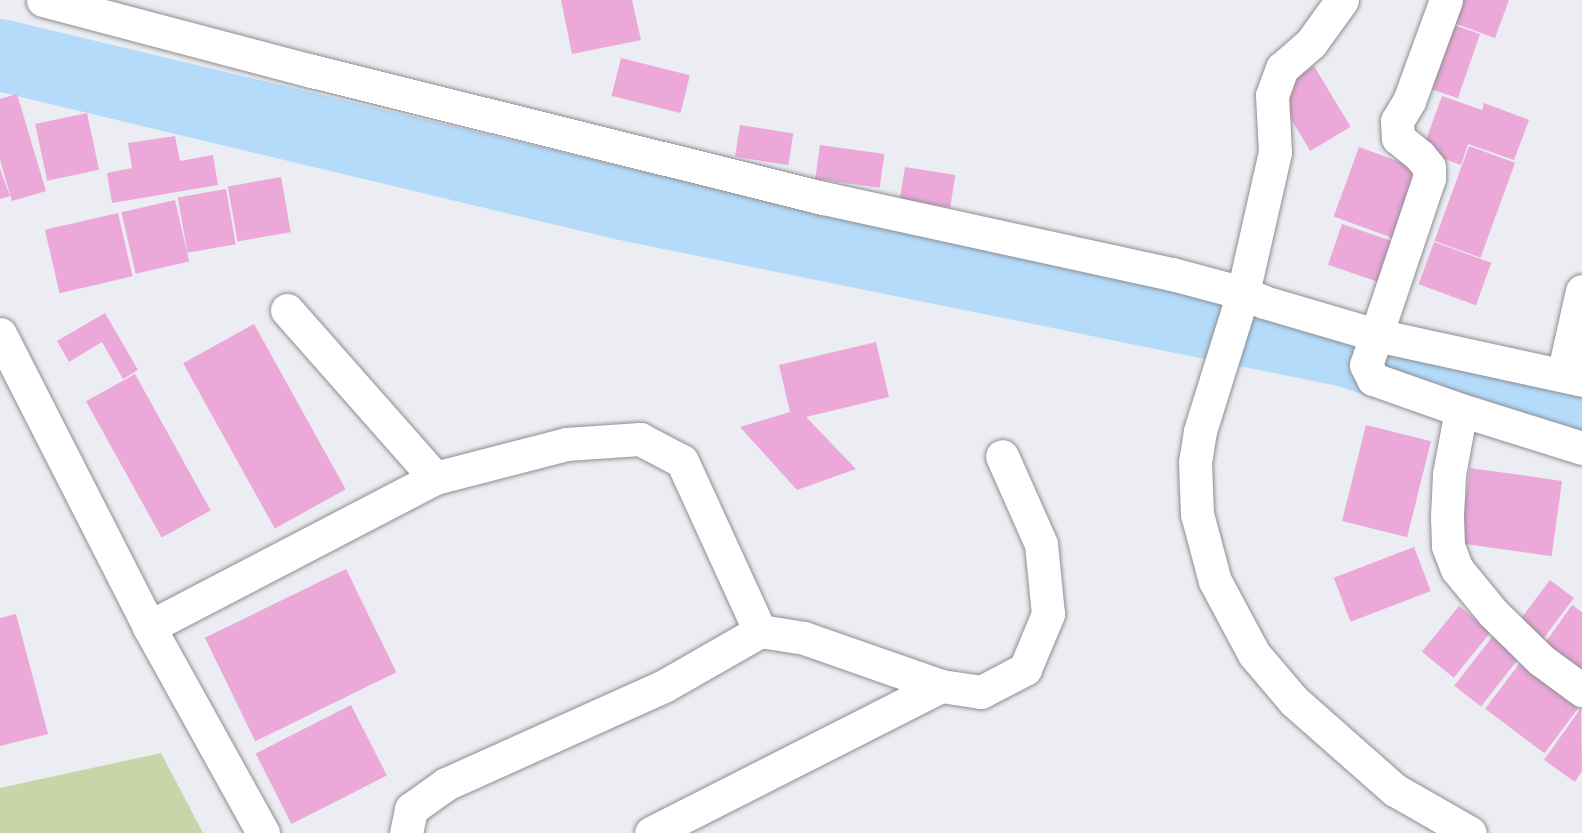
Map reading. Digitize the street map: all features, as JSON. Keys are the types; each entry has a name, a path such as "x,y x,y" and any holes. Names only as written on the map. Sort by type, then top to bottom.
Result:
{"street":[{"path":"43,0 312,71 823,198 1172,274 1368,344 1572,378 1582,291"},
{"path":"1342,0 1311,43 1282,68 1272,95 1275,152 1248,303 1219,370 1200,431 1195,462 1197,514 1215,580 1254,654 1294,701 1395,789 1470,833"},
{"path":"1446,0 1409,101 1397,121 1398,138 1420,156 1429,167 1429,178 1368,344 1373,379 1460,418 1582,448"},
{"path":"287,310 435,478"},
{"path":"0,334 149,627 263,833"},
{"path":"1460,418 1449,474 1448,546 1457,568 1493,613 1534,653 1582,690"},
{"path":"149,627 435,478 566,444 640,439 682,461 760,631"},
{"path":"406,833 411,809 446,784 664,686 760,631 804,638 941,686 981,692 1025,669 1048,614 1041,544 1002,456"},
{"path":"651,833 941,686"}],"green space":[{"path":"161,753 203,833 0,833 0,788"}],"building":[{"path":"561,0 632,0 641,40 572,54"},
{"path":"1450,0 1509,0 1495,38 1443,19"},
{"path":"1445,22 1480,34 1458,98 1423,86"},
{"path":"621,58 690,75 680,113 612,96"},
{"path":"1314,66 1351,127 1310,151 1274,90"},
{"path":"17,94 46,191 12,201 0,160 0,99"},
{"path":"1442,96 1482,110 1484,103 1529,120 1514,160 1468,144 1461,165 1422,151"},
{"path":"87,113 99,170 47,181 35,124"},
{"path":"740,125 793,133 788,165 735,157"},
{"path":"175,136 180,161 213,155 218,185 112,203 107,173 132,168 128,143"},
{"path":"820,145 884,154 880,188 815,179"},
{"path":"1469,146 1515,163 1481,258 1434,241"},
{"path":"1359,147 1420,169 1395,239 1334,217"},
{"path":"905,167 955,175 950,208 900,200"},
{"path":"0,169 10,196 0,199"},
{"path":"281,177 291,232 238,242 228,186"},
{"path":"226,189 236,244 187,253 178,198"},
{"path":"175,200 189,261 136,274 121,212"},
{"path":"118,213 133,276 60,293 45,230"},
{"path":"1342,224 1393,242 1379,282 1328,265"},
{"path":"1434,242 1491,263 1476,305 1419,284"},
{"path":"105,313 138,370 123,379 102,342 69,362 57,341"},
{"path":"254,324 346,489 275,529 183,363"},
{"path":"876,342 889,397 806,417 856,469 797,490 740,427 790,412 779,365"},
{"path":"135,374 211,510 162,538 86,401"},
{"path":"1366,425 1431,441 1407,537 1342,521"},
{"path":"1470,468 1562,481 1552,556 1459,543"},
{"path":"1414,547 1431,591 1351,622 1334,578"},
{"path":"346,569 396,672 255,741 205,638"},
{"path":"1550,580 1574,598 1540,644 1516,626"},
{"path":"1572,605 1582,612 1582,680 1540,650"},
{"path":"1459,606 1491,632 1454,678 1422,652"},
{"path":"16,614 48,734 0,746 0,618"},
{"path":"1493,636 1520,657 1481,707 1454,686"},
{"path":"1519,664 1578,709 1544,753 1485,709"},
{"path":"351,705 387,775 292,824 256,754"},
{"path":"1581,708 1582,771 1575,782 1544,760"}],"waterway":[{"path":"0,55 623,204 1346,351 1582,424"}]}
